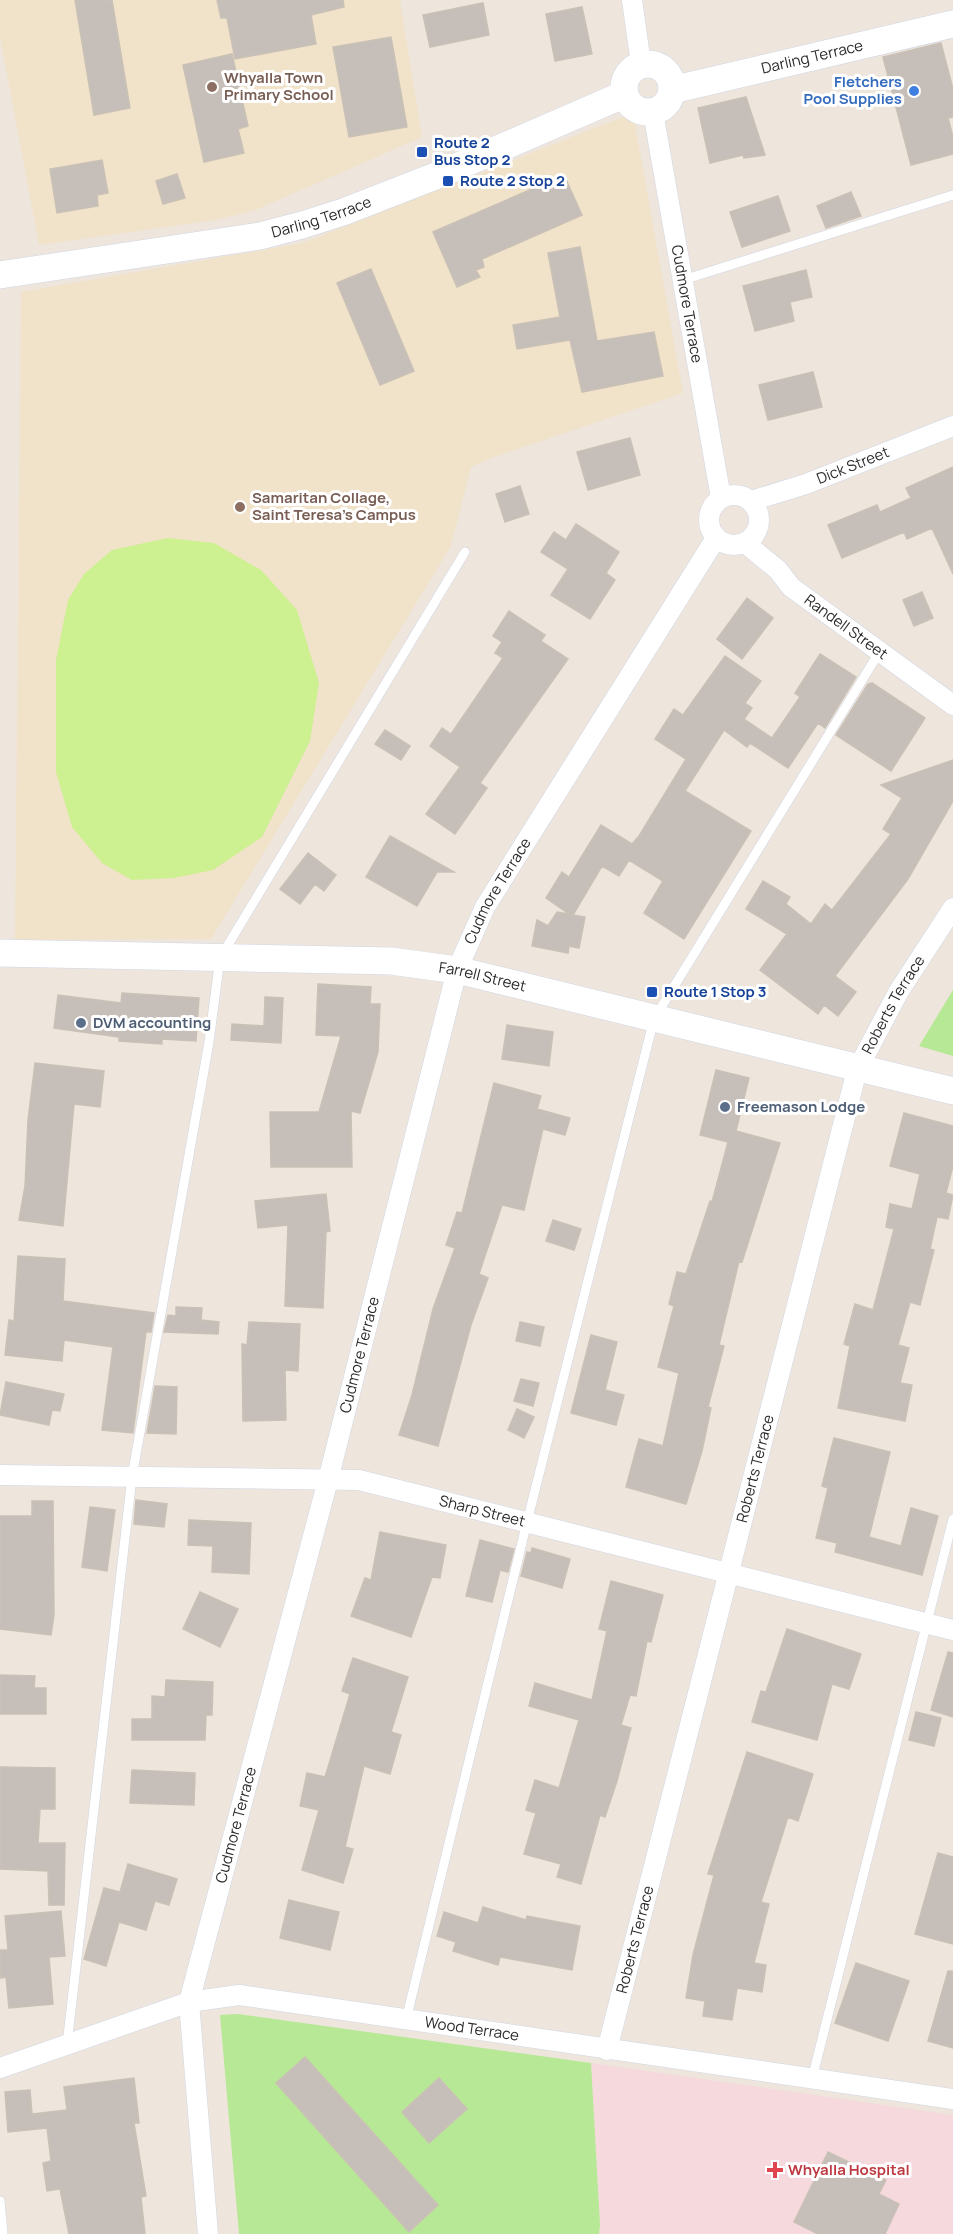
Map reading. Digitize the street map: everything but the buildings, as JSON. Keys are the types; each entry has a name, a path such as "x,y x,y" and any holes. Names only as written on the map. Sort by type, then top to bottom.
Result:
{"main road":[{"name":"Darling Terrace","path":"672,90 953,24"},
{"path":"641,64 656,65 669,75 672,90 666,104 653,112 633,106 625,94 625,80 634,68 641,64"},
{"name":"Darling Terrace","path":"0,275 260,236 302,225 343,212 438,175 625,94"},
{"name":"Farrell Street","path":"0,953 391,961 457,970 857,1070 953,1091"}],"street":[{"path":"632,0 641,64"},
{"name":"Cudmore Terrace","path":"653,112 721,498"},
{"name":"Dick Street","path":"751,501 806,484 953,426"},
{"path":"736,495 751,501 756,508 759,524 752,538 745,543 730,545 716,538 711,532 708,517 715,502 721,498 736,495"},
{"name":"Cudmore Terrace","path":"208,2234 189,2002 328,1480 457,970 484,907 716,538"},
{"name":"Randell Street","path":"745,543 778,570 790,587 953,705"},
{"name":"Roberts Terrace","path":"607,2050 857,1070 899,991 953,908"},
{"name":"Sharp Street","path":"0,1474 360,1480 953,1630"},
{"name":"Wood Terrace","path":"0,2068 189,2002 239,1995 953,2099"}],"lane":[{"path":"683,280 953,195"},
{"path":"67,2046 132,1477 209,1042 220,958 465,552"},
{"path":"406,2020 526,1522 654,1019 880,651"},
{"path":"812,2079 953,1519"},
{"path":"0,2201 3,2234"}],"shaded area":[{"name":"Whyalla Town Primary School","path":"0,0 400,0 422,137 256,210 216,220 39,245 0,37"},
{"name":"Samaritan Collage, Saint Teresa's Campus","path":"633,113 683,393 491,458 471,467 451,546 211,939 15,940 21,292 303,243"},
{"name":"Whyalla Hospital","path":"591,2063 953,2115 953,2234 599,2234"}],"green space":[{"path":"168,538 214,543 261,570 297,610 319,683 310,741 262,837 213,870 174,878 132,880 102,863 72,827 56,772 56,660 68,600 84,574 112,550"},
{"path":"953,990 953,1056 919,1046"},
{"path":"238,2014 591,2063 599,2234 239,2234 220,2015"}],"place":[{"name":"Whyalla Town Primary School","path":"212,87"},
{"name":"Fletchers Pool Supplies","path":"914,91"},
{"name":"Route 2 Bus Stop 2","path":"422,152"},
{"name":"Route 2 Stop 2","path":"448,181"},
{"name":"Samaritan Collage, Saint Teresa's Campus","path":"240,507"},
{"name":"Route 1 Stop 3","path":"652,992"},
{"name":"DVM accounting","path":"81,1023"},
{"name":"Freemason Lodge","path":"725,1107"},
{"name":"Whyalla Hospital","path":"775,2170"}]}
